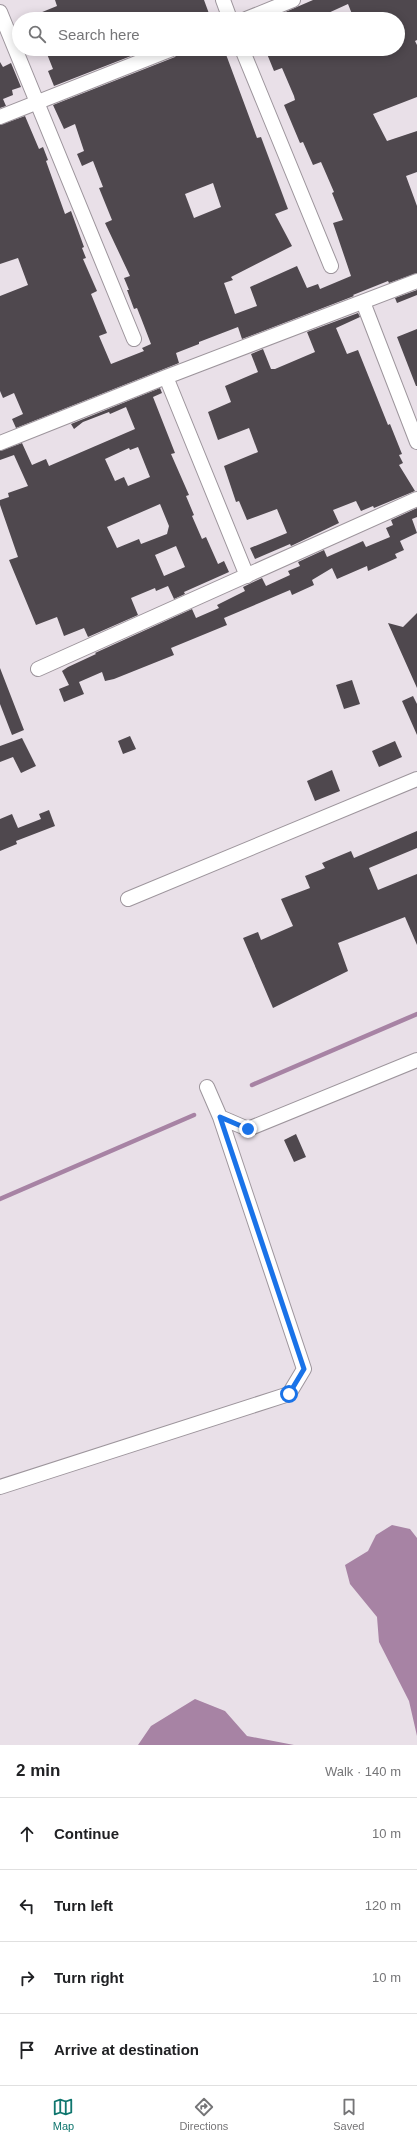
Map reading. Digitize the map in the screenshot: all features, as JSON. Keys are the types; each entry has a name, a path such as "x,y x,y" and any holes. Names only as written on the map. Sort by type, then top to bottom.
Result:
{"street":[{"path":"222,0 227,12"},
{"path":"263,12 293,0"},
{"path":"0,12 12,42"},
{"path":"18,56 134,339"},
{"path":"0,117 154,56"},
{"path":"245,56 331,266"},
{"path":"0,443 166,377 417,281"},
{"path":"363,302 417,442"},
{"path":"166,377 247,576"},
{"path":"38,669 417,499"},
{"path":"128,899 417,779"},
{"path":"220,1117 248,1129 417,1060"},
{"path":"0,1487 289,1394 304,1369 220,1117 207,1087"}],"shaded area":[{"path":"392,1525 410,1529 417,1538 417,1736 409,1701 379,1642 377,1617 350,1584 345,1565 368,1551 376,1535"},
{"path":"195,1699 225,1711 247,1736 294,1745 138,1745 151,1726"}],"building":[{"path":"55,0 204,0 208,12 42,12 57,6"},
{"path":"313,0 417,0 417,40 415,41 417,45 417,97 373,114 387,141 417,131 417,172 406,176 417,206 417,273 389,283 388,281 353,295 354,296 242,339 238,327 199,342 199,344 176,353 179,363 16,428 12,419 23,414 14,393 3,398 0,391 0,296 28,285 18,258 0,264 0,125 25,116 39,149 43,147 48,160 46,161 65,214 71,211 84,247 82,248 86,258 83,259 97,291 91,294 107,333 99,336 111,364 144,351 142,348 151,344 137,308 134,309 127,290 129,290 124,278 130,276 105,223 112,220 99,188 103,187 93,161 82,166 77,154 84,151 75,124 64,129 53,105 176,56 227,56 257,138 261,137 288,209 275,214 292,246 231,277 233,280 224,283 235,314 257,306 250,287 297,266 307,288 318,284 320,289 351,276 333,223 343,220 332,193 334,192 321,162 313,165 303,142 300,143 284,105 295,100 282,68 274,71 268,56 405,56 405,12 351,12 348,4 330,12 285,12","holes":["213,183 221,207 194,218 185,194"]},
{"path":"48,56 131,56 54,86 48,71 53,69"},
{"path":"0,62 3,67 11,63 21,87 12,90 13,95 3,99 6,106 0,108"},
{"path":"417,290 417,295 397,303 395,298"},
{"path":"358,313 360,317 336,328 347,354 358,350 388,425 390,424 402,454 399,455 403,463 399,465 415,491 374,508 373,506 361,511 356,501 333,510 339,523 291,546 290,544 255,559 250,548 287,533 277,509 247,520 239,501 236,502 224,466 258,452 249,428 218,440 208,412 231,402 225,386 258,372 251,354 263,349 271,369 275,369 315,352 307,332"},
{"path":"417,329 417,386 416,386 397,337"},
{"path":"160,388 162,393 153,397 175,453 171,454 189,495 186,496 194,515 192,516 202,539 206,537 218,564 224,561 229,572 184,592 185,594 174,599 168,586 156,591 155,588 131,598 138,615 88,637 84,628 64,636 57,617 36,625 9,560 18,557 0,505 0,500 9,497 8,493 28,486 14,455 0,460 0,451 22,443 32,465 46,459 49,466 135,429 126,407 110,414 109,412 83,422 74,429 71,424","holes":["138,447 150,477 128,486 124,477 115,481 105,459 129,448 130,450","160,504 169,526 167,534 141,544 139,539 117,548 107,527","176,546 185,567 164,576 155,555"]},
{"path":"417,508 417,517 412,519 417,533 400,541 404,550 395,554 397,558 368,571 367,566 337,579 332,568 312,580 314,585 292,595 290,590 224,618 227,625 171,648 174,655 114,679 105,681 102,672 79,682 84,694 64,702 59,689 69,685 62,671 68,667 96,654 95,653 192,609 196,618 219,608 217,605 245,591 243,587 262,578 266,586 290,575 288,571 300,566 298,562 324,550 327,557 363,541 366,547 390,537 386,528 393,525 391,520"},
{"path":"417,613 417,688 388,623 403,627"},
{"path":"0,668 24,730 12,735 0,704"},
{"path":"352,680 360,704 344,709 336,685"},
{"path":"413,696 417,704 417,735 402,701"},
{"path":"130,736 136,749 123,754 118,741"},
{"path":"22,738 36,766 21,773 13,757 0,762 0,746"},
{"path":"395,741 402,757 379,767 372,751"},
{"path":"332,770 340,791 315,801 307,781"},
{"path":"49,810 55,826 16,841 17,844 0,851 0,819 12,814 18,828 41,819 39,814"},
{"path":"417,831 417,848 369,868 378,890 417,874 417,945 405,917 338,943 348,971 273,1008 243,938 258,932 261,940 293,926 281,899 310,888 305,876 325,868 322,863 351,851 354,858"},
{"path":"296,1134 306,1157 294,1162 284,1140"}],"waterway":[{"path":"252,1085 417,1014"},
{"path":"0,1199 194,1115"}],"route":[{"path":"248,1129 220,1117 304,1369 289,1394"}]}
